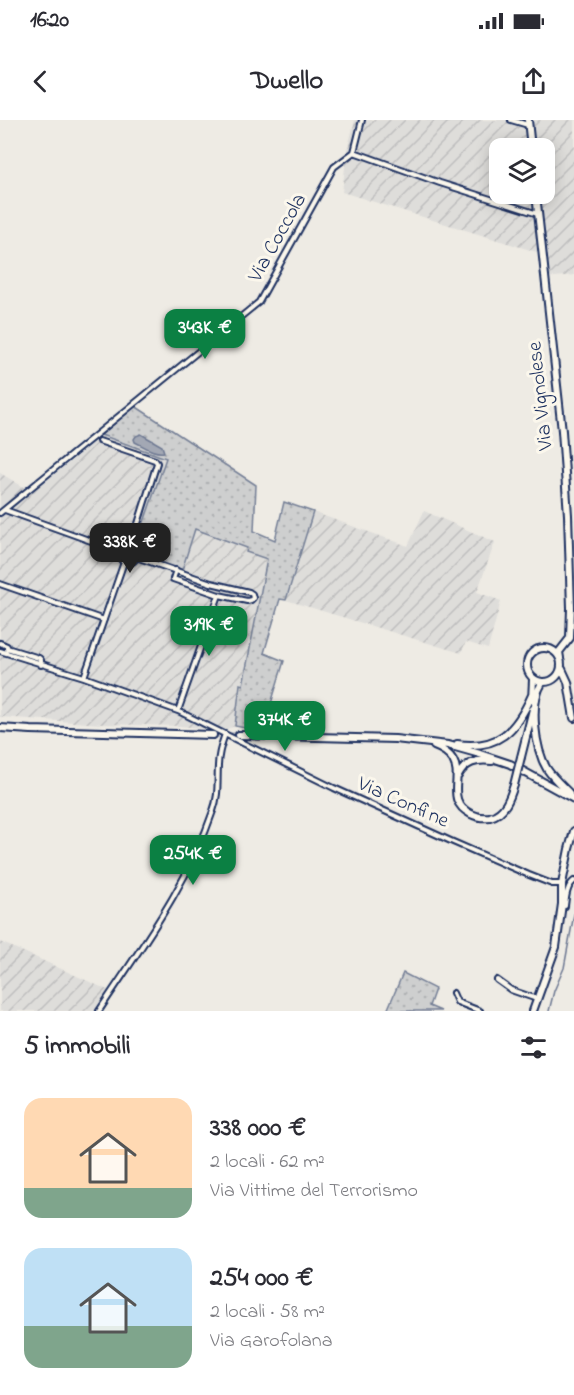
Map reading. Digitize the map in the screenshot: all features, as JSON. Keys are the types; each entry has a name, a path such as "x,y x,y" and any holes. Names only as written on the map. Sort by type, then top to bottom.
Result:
{"main road":[{"path":"528,123 530,138"},
{"name":"Via Vignolese","path":"537,204 562,431 568,514 570,638 559,652 561,668 568,682 574,718"},
{"path":"550,649 561,645 570,632"},
{"path":"560,658 550,649 537,649 528,657 527,671 533,679 542,683 561,680 569,690"},
{"path":"553,681 561,668"},
{"path":"533,679 541,756 554,778 574,798"},
{"path":"406,740 427,739 472,746 490,742 515,726 542,683"},
{"path":"344,737 364,741 400,742 437,747 453,760 456,768 458,802 468,813 477,817 487,817 503,810 509,799 530,721 534,696"},
{"path":"0,728 213,735"},
{"path":"239,735 344,737 448,745 510,764 574,798"},
{"path":"456,780 461,770 474,761 510,764"},
{"path":"533,1011 556,947 562,904 561,884 574,832"}],"street":[{"path":"362,120 354,152 539,215"},
{"path":"512,120 528,123"},
{"name":"Via Coccola","path":"2,511 259,302 334,167 354,152"},
{"path":"99,441 156,461 157,465 131,546"},
{"path":"2,511 119,551"},
{"path":"124,546 131,546 136,550 136,557 131,562 124,562 119,557 119,551 124,546"},
{"path":"136,557 176,570 216,584 249,592 253,596 252,600 219,595 173,579 176,570"},
{"path":"84,677 124,562"},
{"path":"0,584 104,620"},
{"path":"178,711 219,595"},
{"path":"0,643 6,645 6,650"},
{"name":"Via Confine","path":"0,651 6,650 41,665 84,677 178,711 333,788 552,884 561,884"},
{"path":"99,1011 167,909 193,862 216,801 219,756 225,735"},
{"path":"557,935 569,887 574,881"},
{"path":"497,980 512,990 537,999"},
{"path":"453,993 457,1002 480,1011"}],"shaded area":[{"path":"355,120 574,120 574,275 545,278 543,254 342,192 347,151"},
{"path":"135,406 256,485 254,531 275,540 284,502 313,512 286,600 280,599 264,653 284,661 270,707 256,709 250,729 235,726 240,684 243,685 267,559 246,552 247,548 195,529 182,570 155,561 143,554 136,544 138,532 140,525 143,525 166,458 101,435"},
{"path":"141,434 162,446 164,452 153,451 135,442 136,436"},
{"path":"101,435 166,458 136,545 139,548 195,529 267,559 243,685 240,685 235,726 224,730 0,717 0,473 32,492"},
{"path":"424,511 495,542 477,592 501,601 488,649 466,642 461,653 286,600 313,512 408,546"},
{"path":"0,942 112,992 99,1011 0,1011"},
{"path":"403,973 435,989 429,1006 441,1011 387,1011"}],"waterway":[{"path":"549,1011 554,991 564,968 574,914"}],"tunnel":[{"path":"213,735 239,735"}]}
